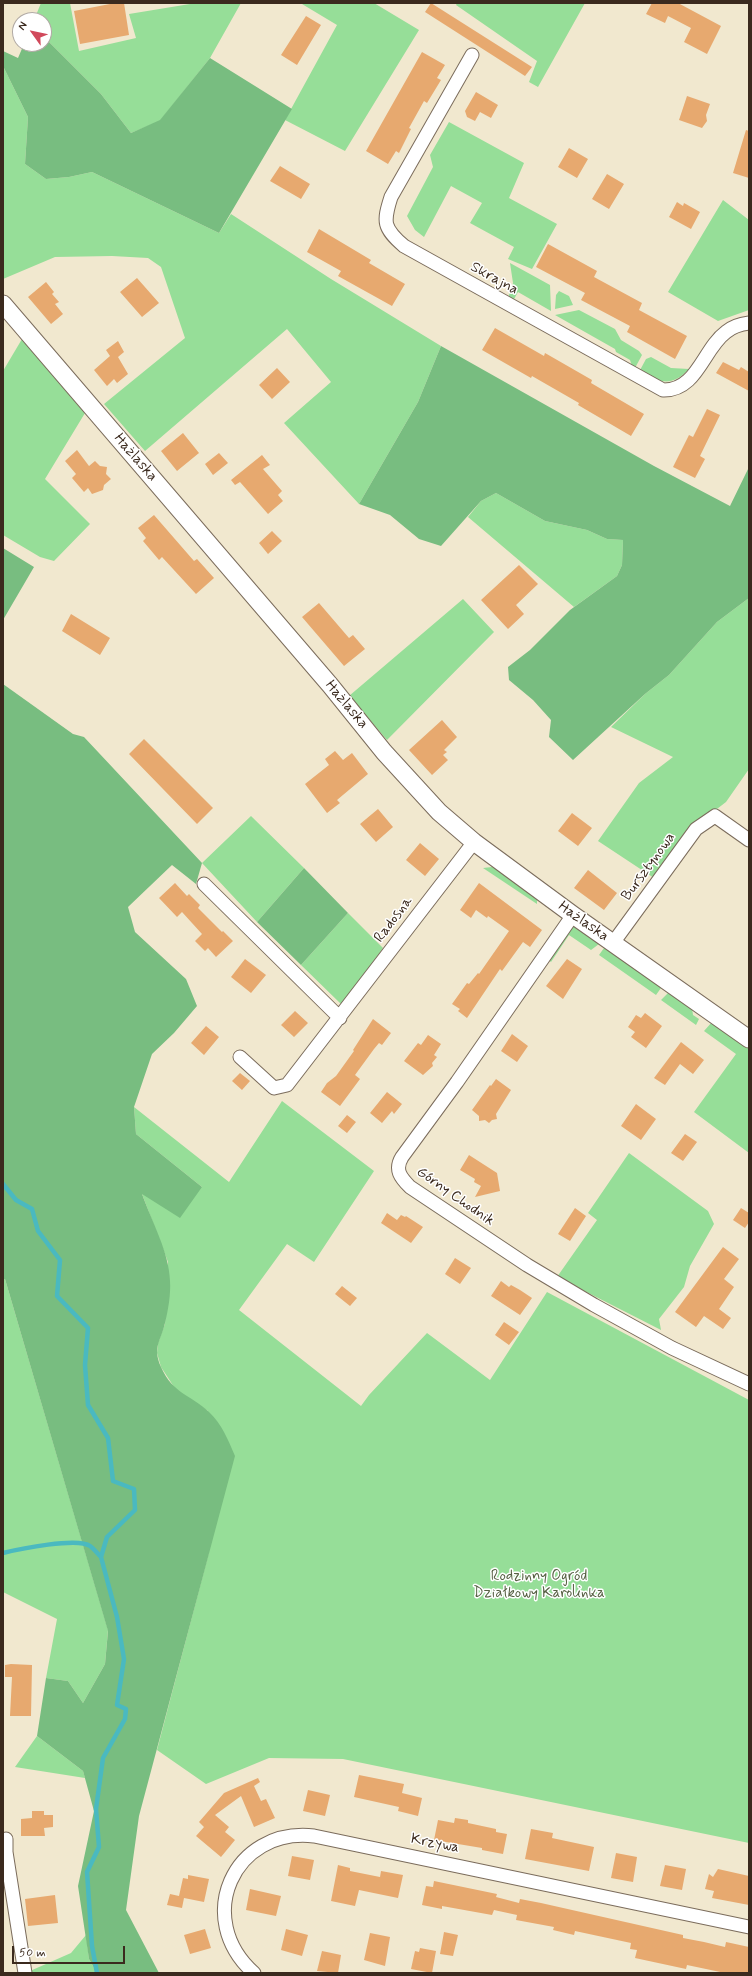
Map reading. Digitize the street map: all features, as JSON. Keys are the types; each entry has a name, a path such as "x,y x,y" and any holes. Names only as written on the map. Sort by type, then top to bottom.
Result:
{"street":[{"name":"Skrajna","path":"472,54 391,197 385,214 385,224 390,235 404,246 469,284 663,390 675,389 682,386 696,372 726,332 738,325 749,323"},
{"name":"Hażlaska","path":"3,304 320,673 413,785 439,812 474,842 749,1039"},
{"name":"Bursztynowa","path":"613,943 696,830 715,816 749,840"},
{"name":"Radosna","path":"240,1057 274,1088 287,1084 340,1018 474,842"},
{"path":"204,884 340,1018"},
{"name":"Górny Chodnik","path":"574,915 457,1082 402,1157 398,1164 399,1174 410,1187 527,1265 672,1348 749,1384"},
{"name":"Krzywa","path":"254,1973 236,1953 231,1943 225,1918 226,1895 237,1869 246,1856 265,1843 289,1835 314,1836 749,1927"},
{"path":"6,1839 6,1852 25,1973"}],"green space":[{"path":"41,3 70,3 79,51 136,38 129,14 196,3 241,3 210,58 160,121 131,133 101,94 52,45 52,12 37,12"},
{"path":"374,3 419,30 345,151 285,120 337,25 302,4"},
{"path":"457,3 585,3 538,87 529,82 537,61 456,5"},
{"path":"52,45 101,94 131,133 160,120 210,58 292,109 219,233 92,172 69,177 46,179 25,164 28,117 3,66 3,51 18,58 21,52 52,52"},
{"path":"3,66 28,117 25,164 46,179 69,177 92,172 219,233 231,214 331,279 441,346 418,402 359,504 284,423 331,382 287,329 145,451 104,404 185,338 161,267 148,258 112,256 55,257 3,279"},
{"path":"449,122 524,163 509,198 557,224 532,269 508,259 514,247 470,223 482,203 451,186 424,237 415,230 407,216 433,167 430,155"},
{"path":"723,200 749,220 749,310 718,321 668,292"},
{"path":"510,263 550,285 551,311 518,292 513,301 508,298 513,283"},
{"path":"559,291 569,296 573,305 555,309 556,295"},
{"path":"579,310 615,329 621,340 639,351 642,355 635,368 632,366 630,360 616,352 615,349 555,315"},
{"path":"22,339 85,413 45,479 90,524 54,561 40,557 3,535 3,371"},
{"path":"441,346 654,466 730,506 749,467 749,598 717,622 669,675 645,694 573,760 549,737 551,720 533,700 509,680 508,667 530,650 570,610 617,576 622,565 623,540 607,539 587,530 545,521 496,493 481,501 441,546 419,539 390,515 359,504 418,402"},
{"path":"651,357 671,368 689,369 677,379 671,381 659,380 639,372 646,359"},
{"path":"496,493 545,521 587,530 607,539 623,540 622,565 617,576 574,607 468,517 481,501"},
{"path":"3,548 34,567 3,620"},
{"path":"749,598 749,769 726,802 713,812 654,878 598,841 639,783 673,757 611,727 645,694 669,675 717,622"},
{"path":"463,599 494,632 387,740 349,696"},
{"path":"3,684 73,734 84,737 202,863 196,884 172,865 128,907 135,932 186,979 197,1006 174,1033 152,1054 134,1107 136,1134 202,1187 180,1218 142,1194 167,1259 169,1270 170,1291 168,1308 157,1349 158,1360 171,1383 214,1417 224,1432 235,1456 139,1816 126,1910 159,1973 97,1973 89,1959 78,1886 94,1811 83,1771 37,1736 46,1678 68,1681 83,1703 105,1664 108,1631 5,1279 3,1279"},
{"path":"251,816 304,868 257,922 202,863"},
{"path":"492,867 501,871 537,898 537,904 483,868"},
{"path":"304,868 348,913 301,965 257,922"},
{"path":"348,913 383,948 351,996 341,1004 301,965"},
{"path":"572,924 599,941 599,944 591,950 569,935 551,962 547,959"},
{"path":"604,948 609,948 661,984 661,988 656,995 599,955"},
{"path":"668,993 692,1008 693,1015 699,1019 696,1025 661,1000"},
{"path":"712,1022 749,1049 749,1153 694,1112 736,1054 704,1031"},
{"name":"Rodzinny Ogród Działkowy Karolinka","path":"282,1101 374,1171 314,1262 287,1244 239,1310 361,1406 369,1395 427,1333 490,1380 547,1292 749,1400 749,1843 343,1759 269,1758 206,1784 157,1750 209,1552 208,1411 176,1390 161,1367 157,1353 158,1343 165,1324 168,1262 142,1194 202,1187 136,1134 134,1107 229,1182"},
{"path":"629,1153 708,1211 714,1224 690,1266 684,1287 659,1319 661,1330 557,1277 597,1220 588,1213"},
{"path":"3,1279 5,1279 108,1630 105,1664 83,1703 68,1681 46,1678 57,1619 3,1592"},
{"path":"37,1736 83,1771 85,1778 15,1767"},
{"path":"86,1935 89,1959 97,1973 31,1973 30,1971 71,1953"}],"building":[{"path":"115,3 124,3 129,35 80,44 74,11"},
{"path":"431,3 532,67 525,76 425,12"},
{"path":"652,3 678,3 721,26 707,54 684,42 691,28 668,16 665,23 646,14"},
{"path":"306,16 321,25 297,65 281,55"},
{"path":"422,52 445,65 437,78 441,80 427,103 424,101 409,128 411,129 399,153 396,151 388,164 366,151"},
{"path":"476,92 498,105 491,118 480,112 475,121 467,117 465,111"},
{"path":"687,96 710,104 706,115 707,121 702,128 679,120"},
{"path":"746,130 749,131 749,178 733,173"},
{"path":"569,148 588,159 577,178 558,167"},
{"path":"280,166 310,184 301,199 270,181"},
{"path":"607,174 624,184 609,209 592,199"},
{"path":"677,202 683,206 684,203 700,212 691,229 669,217"},
{"path":"319,229 371,260 369,263 405,284 392,306 338,276 341,271 307,252"},
{"path":"548,244 597,271 594,277 642,303 639,310 687,336 675,359 627,332 630,326 581,300 585,293 536,267"},
{"path":"137,278 159,303 142,317 120,292"},
{"path":"46,282 54,292 52,294 59,302 55,304 63,314 51,324 28,297"},
{"path":"495,328 544,356 545,353 592,380 591,383 644,414 631,436 578,405 579,403 482,350"},
{"path":"118,341 124,352 118,357 128,374 117,383 114,379 107,386 94,370 110,356 106,350"},
{"path":"723,362 739,370 741,367 749,372 749,391 716,373"},
{"path":"277,368 290,382 272,399 259,385"},
{"path":"707,409 720,415 700,456 705,459 695,478 673,467 689,435 693,437"},
{"path":"183,433 199,453 177,471 161,451"},
{"path":"77,450 89,466 95,461 100,466 107,467 106,474 111,479 104,485 103,490 92,494 88,488 84,492 72,478 76,474 65,461"},
{"path":"219,453 228,463 213,475 205,464"},
{"path":"262,455 270,465 263,469 282,491 278,495 283,501 268,514 240,482 235,485 231,480"},
{"path":"154,515 194,561 197,559 214,578 196,594 162,557 159,560 143,541 146,538 138,528"},
{"path":"272,531 282,541 268,554 259,543"},
{"path":"519,565 538,584 516,605 524,614 508,629 481,600"},
{"path":"319,603 349,638 353,635 365,649 344,666 302,617"},
{"path":"71,614 110,638 100,655 62,631"},
{"path":"442,720 457,737 444,750 447,752 443,755 448,760 432,775 409,750"},
{"path":"144,739 213,808 197,824 129,754"},
{"path":"335,751 343,760 352,753 368,774 337,800 340,803 327,813 305,784 329,765 325,759"},
{"path":"378,809 393,827 376,842 360,824"},
{"path":"572,813 592,828 578,846 558,831"},
{"path":"420,843 439,859 425,876 406,860"},
{"path":"588,870 617,893 604,910 574,888"},
{"path":"175,883 187,896 189,894 200,905 198,908 233,941 216,957 208,948 205,951 195,941 202,934 182,912 177,917 159,898"},
{"path":"479,883 542,930 530,947 523,942 502,971 500,969 467,1018 458,1011 460,1009 452,1004 467,983 469,984 478,973 479,974 509,931 488,916 487,918 476,910 471,918 460,910"},
{"path":"245,959 266,975 251,993 231,977"},
{"path":"567,959 582,969 563,999 546,986"},
{"path":"295,1011 308,1023 294,1037 281,1025"},
{"path":"645,1013 662,1026 646,1048 631,1037 635,1032 628,1027 636,1015 641,1018"},
{"path":"373,1019 391,1033 382,1045 379,1043 355,1075 360,1079 340,1106 321,1092 327,1083 336,1076 354,1051 353,1050"},
{"path":"206,1026 219,1037 204,1055 191,1043"},
{"path":"512,1034 528,1046 517,1062 501,1051"},
{"path":"428,1035 441,1044 434,1055 437,1057 432,1063 433,1066 423,1075 404,1061 418,1043 421,1045"},
{"path":"681,1042 704,1060 693,1074 680,1064 665,1085 654,1078"},
{"path":"240,1073 250,1081 242,1090 232,1081"},
{"path":"496,1079 511,1090 496,1114 497,1119 492,1120 489,1123 485,1120 479,1121 479,1116 472,1110"},
{"path":"387,1092 402,1104 394,1114 392,1111 382,1123 370,1113"},
{"path":"636,1104 656,1119 641,1140 621,1126"},
{"path":"347,1115 356,1122 347,1133 338,1126"},
{"path":"685,1134 697,1142 683,1161 671,1153"},
{"path":"469,1155 497,1173 500,1191 475,1197 481,1186 474,1182 475,1179 460,1170"},
{"path":"575,1208 586,1216 570,1241 558,1234"},
{"path":"741,1208 749,1213 749,1222 745,1228 733,1220"},
{"path":"387,1213 397,1220 401,1215 406,1216 423,1227 411,1243 381,1223"},
{"path":"723,1247 739,1259 724,1279 734,1287 719,1309 731,1318 723,1329 704,1316 696,1327 675,1312"},
{"path":"455,1258 471,1268 460,1284 445,1274"},
{"path":"501,1281 509,1287 511,1285 532,1298 520,1315 491,1296"},
{"path":"342,1286 357,1298 350,1306 335,1294"},
{"path":"504,1322 519,1332 509,1345 495,1335"},
{"path":"5,1665 32,1665 31,1716 10,1716 12,1677 5,1677"},
{"path":"359,1775 404,1784 402,1793 422,1798 418,1816 398,1811 399,1807 354,1797"},
{"path":"258,1778 260,1782 254,1786 261,1801 266,1799 275,1818 254,1827 241,1796 215,1815 229,1827 225,1832 235,1840 221,1857 196,1836 204,1827 199,1822 224,1793"},
{"path":"308,1790 330,1795 325,1816 303,1811"},
{"path":"32,1811 44,1811 44,1815 53,1815 53,1827 44,1828 45,1836 21,1836 21,1819 32,1818"},
{"path":"455,1818 468,1820 468,1823 496,1829 496,1832 507,1834 503,1854 482,1850 482,1848 434,1840 438,1820 454,1823"},
{"path":"531,1829 553,1833 552,1838 594,1847 589,1871 525,1859"},
{"path":"616,1853 637,1857 633,1882 611,1878"},
{"path":"292,1856 314,1860 310,1880 288,1876"},
{"path":"338,1865 350,1868 350,1871 380,1877 381,1871 403,1875 398,1898 359,1890 355,1906 331,1901"},
{"path":"665,1865 686,1869 682,1890 660,1886"},
{"path":"718,1869 749,1876 749,1905 712,1898 714,1891 705,1889 709,1874 713,1877"},
{"path":"188,1875 209,1879 204,1902 184,1898 182,1908 167,1905 170,1894 179,1896 183,1878 188,1879"},
{"path":"434,1881 497,1894 496,1897 519,1903 520,1899 541,1903 683,1935 683,1938 725,1947 726,1942 749,1947 749,1973 725,1973 687,1965 686,1969 635,1958 637,1950 630,1949 631,1943 575,1931 574,1935 553,1930 554,1927 516,1920 517,1915 494,1910 492,1915 442,1906 442,1909 422,1905 426,1886 433,1887"},
{"path":"250,1889 281,1896 276,1916 246,1910"},
{"path":"55,1895 58,1923 28,1926 25,1899"},
{"path":"205,1929 211,1948 190,1954 184,1935"},
{"path":"286,1929 308,1935 302,1956 281,1950"},
{"path":"444,1932 458,1935 453,1956 440,1954"},
{"path":"370,1933 390,1937 385,1966 364,1960"},
{"path":"420,1948 436,1951 432,1973 411,1969 415,1951 419,1952"},
{"path":"322,1951 341,1955 338,1973 317,1971"}],"waterway":[{"path":"3,1184 16,1200 32,1209 38,1231 60,1260 57,1296 88,1328 85,1365 88,1405 108,1438 113,1481 134,1489 135,1510 107,1537 101,1557 117,1617 124,1659 117,1705 126,1709 125,1719 103,1758 96,1809 99,1847 87,1872 92,1946 97,1973"},
{"path":"3,1553 61,1543 74,1543 90,1546 101,1557"}]}
